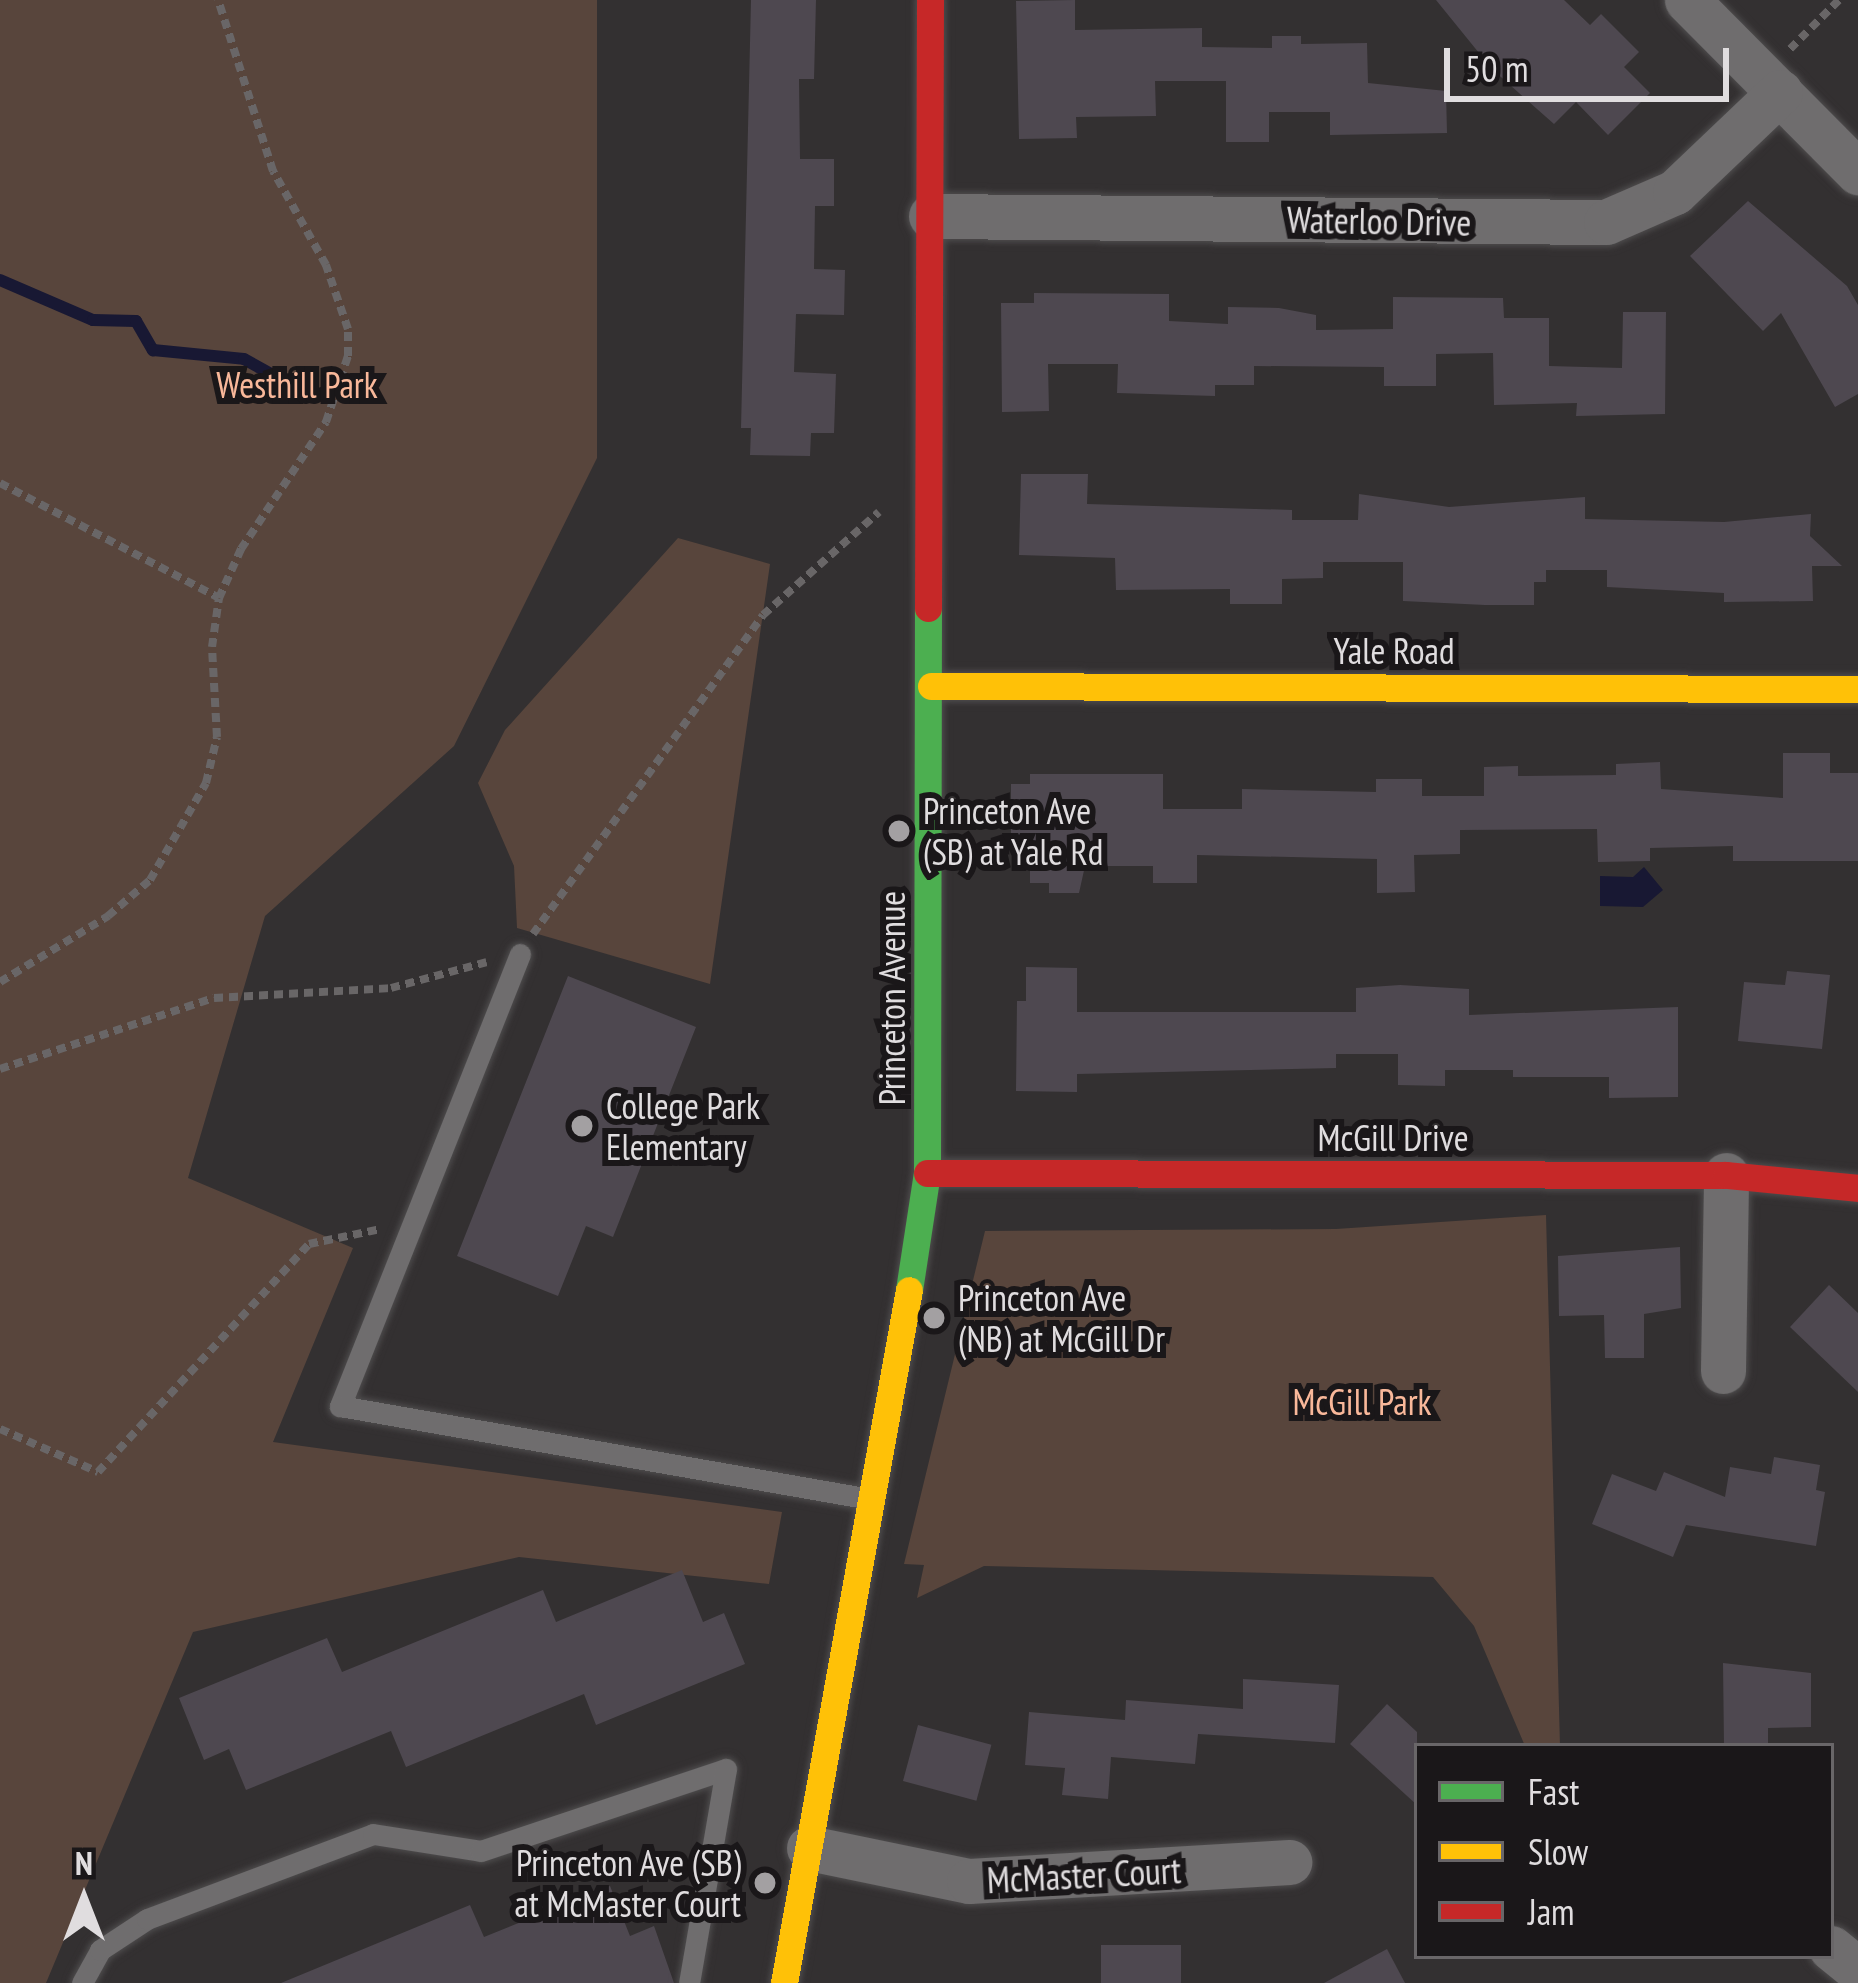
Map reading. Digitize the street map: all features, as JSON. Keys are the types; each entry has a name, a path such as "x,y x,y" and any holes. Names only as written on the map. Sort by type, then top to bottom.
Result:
{"street":[{"name":"Princeton Avenue","path":"784,1983 877,1500 927,1173 930,0"},
{"path":"1687,0 1858,172"},
{"name":"Waterloo Drive","path":"931,216 1606,222 1676,192 1780,92"},
{"name":"Yale Road","path":"931,686 1858,688"},
{"name":"McGill Drive","path":"927,1173 1726,1175 1858,1188"},
{"path":"1723,1371 1726,1175"},
{"name":"McMaster Court","path":"809,1848 969,1881 1289,1862"},
{"path":"1834,1950 1858,1970"}],"lane":[{"path":"520,954 340,1406 877,1500"},
{"path":"82,1983 100,1950 147,1919 373,1834 481,1851 726,1769 689,1983"}],"path":[{"path":"0,982 108,916 150,880 206,783 217,737 212,647 218,598 241,549 326,422 348,356 348,329 326,265 273,171 218,0"},
{"path":"1805,34 1839,0"},
{"path":"0,1069 214,998 391,988 520,954 763,614 906,488 932,476"},
{"path":"0,483 218,598"},
{"path":"0,1430 98,1472 309,1244 413,1222"}],"green space":[{"name":"Westhill Park","path":"0,0 597,0 597,458 454,746 265,916 188,1178 353,1248 273,1442 782,1512 769,1584 519,1557 193,1632 46,1983 0,1983"},
{"path":"678,538 770,564 710,984 517,928 514,866 478,783 505,730"},
{"name":"McGill Park","path":"1546,1215 1560,1743 1524,1743 1474,1626 1433,1577 984,1566 917,1598 924,1565 904,1564 985,1231 1336,1229"}],"shaded area":[{"path":"1644,867 1663,890 1643,907 1600,906 1600,876 1633,877"}],"building":[{"path":"751,0 816,0 814,79 799,79 800,159 834,159 834,206 815,206 814,269 845,270 844,315 796,314 794,372 836,374 834,433 811,433 810,456 750,455 751,428 741,428"},
{"path":"1075,0 1075,30 1202,28 1202,47 1272,48 1272,36 1301,36 1301,44 1367,43 1368,83 1446,91 1447,133 1330,135 1330,112 1269,112 1269,142 1226,142 1226,81 1155,81 1156,116 1076,117 1077,138 1019,139 1016,1"},
{"path":"1436,0 1564,0 1590,25 1601,14 1639,52 1624,67 1650,93 1608,135 1576,102 1554,124 1492,69"},
{"path":"1748,201 1847,286 1858,305 1858,394 1835,407 1781,313 1763,331 1690,256"},
{"path":"1034,293 1169,294 1169,321 1228,324 1228,307 1279,308 1316,315 1316,330 1393,329 1393,297 1503,298 1504,318 1549,318 1549,366 1622,368 1623,312 1666,312 1665,414 1576,416 1577,403 1494,405 1493,353 1436,354 1436,386 1384,386 1384,367 1254,366 1254,385 1215,385 1215,396 1117,393 1118,364 1048,364 1049,411 1002,412 1001,303 1034,303"},
{"path":"1021,474 1088,474 1087,504 1292,510 1292,520 1358,520 1359,494 1449,507 1585,497 1585,519 1724,522 1811,514 1810,536 1842,566 1812,566 1813,601 1724,602 1724,593 1607,587 1607,570 1546,570 1546,582 1534,582 1534,605 1485,605 1403,601 1403,562 1323,562 1323,578 1282,579 1282,604 1230,604 1230,589 1116,590 1115,558 1019,555"},
{"path":"1783,753 1830,753 1830,773 1858,773 1858,861 1733,861 1733,846 1650,848 1650,861 1598,862 1597,829 1460,830 1460,854 1414,855 1415,892 1377,893 1377,859 1197,855 1197,883 1153,883 1153,866 1085,866 1079,893 1049,893 1049,883 1030,883 1030,855 1011,847 1011,784 1030,784 1030,774 1163,774 1163,809 1242,809 1242,789 1376,792 1376,779 1422,779 1422,796 1484,796 1484,767 1518,766 1518,776 1616,775 1616,764 1660,762 1661,789 1783,798"},
{"path":"1026,967 1077,968 1077,1012 1356,1012 1356,988 1400,985 1469,989 1469,1015 1678,1007 1678,1097 1609,1098 1609,1077 1513,1077 1513,1070 1445,1070 1445,1086 1398,1085 1398,1054 1336,1054 1336,1068 1077,1074 1077,1092 1016,1091 1017,1001 1026,1001"},
{"path":"1787,971 1830,975 1822,1049 1738,1041 1744,982 1785,985"},
{"name":"College Park Elementary","path":"568,976 696,1027 613,1237 586,1226 558,1296 457,1256"},
{"path":"1680,1247 1681,1308 1644,1314 1644,1358 1605,1358 1604,1315 1559,1316 1558,1256"},
{"path":"1829,1285 1858,1313 1858,1392 1790,1327"},
{"path":"1774,1457 1820,1465 1816,1490 1825,1492 1816,1546 1686,1525 1673,1557 1592,1524 1612,1474 1656,1491 1664,1472 1725,1497 1730,1467 1771,1474"},
{"path":"682,1570 703,1622 724,1613 745,1664 596,1725 584,1694 406,1767 391,1731 246,1790 229,1749 204,1760 179,1698 327,1638 342,1672 543,1590 556,1622"},
{"path":"1723,1663 1811,1673 1811,1727 1768,1728 1768,1743 1724,1743"},
{"path":"1243,1679 1339,1685 1335,1743 1198,1734 1195,1764 1111,1757 1108,1799 1062,1795 1065,1768 1025,1765 1029,1712 1125,1720 1126,1700 1243,1709"},
{"path":"1387,1704 1417,1732 1414,1802 1350,1744"},
{"path":"918,1725 991,1745 976,1801 903,1781"},
{"path":"610,1886 630,1936 654,1926 674,1983 281,1983 470,1905 484,1937"},
{"path":"1101,1945 1181,1945 1181,1983 1101,1983"},
{"path":"1387,1949 1405,1983 1324,1983"}],"waterway":[{"path":"0,280 93,320 136,321 153,350 244,359 289,384"}],"traffic: fast":[{"path":"909,1290 927,1173 928,608"}],"traffic: slow":[{"path":"931,686 1858,689"},
{"path":"784,1983 909,1290"}],"traffic: jam":[{"path":"928,608 930,0"},
{"path":"927,1173 1726,1175 1858,1188"}],"place":[{"name":"Princeton Ave (SB) at Yale Rd","path":"899,831"},
{"name":"College Park Elementary","path":"582,1126"},
{"name":"Princeton Ave (NB) at McGill Dr","path":"934,1318"},
{"name":"Princeton Ave (SB) at McMaster Court","path":"765,1883"}]}
